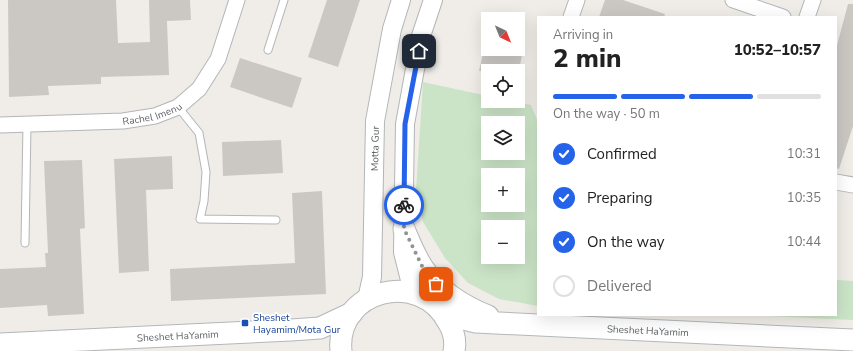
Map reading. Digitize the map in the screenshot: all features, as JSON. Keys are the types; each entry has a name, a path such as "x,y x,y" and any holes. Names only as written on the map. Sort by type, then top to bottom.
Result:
{"main road":[{"path":"404,229 421,265 436,284 476,311 503,323"},
{"name":"Sheshet HaYamim","path":"0,344 320,328 384,292 403,290 421,295"},
{"path":"421,295 434,303 444,314 452,330 454,351"},
{"path":"341,351 344,328 360,306"},
{"name":"Sheshet HaYamim","path":"444,314 476,322 853,340"}],"street":[{"name":"Rachel Imenu","path":"0,125 123,121 155,116 178,108 199,89 218,59 237,0"},
{"name":"Motta Gur","path":"360,306 372,277 375,121 392,29 401,0"},
{"path":"421,295 410,280 403,252 405,124 421,36 433,0"},
{"path":"571,16 577,0"},
{"path":"733,0 780,16"},
{"path":"807,16 813,0"},
{"path":"837,182 853,185"}],"lane":[{"path":"268,50 284,0"},
{"path":"178,108 199,133 206,172 204,201 200,219 276,220"},
{"path":"25,243 27,124"}],"green space":[{"path":"423,82 481,94 481,108 525,108 525,104 531,105 537,120 537,306 499,299 468,283 445,258 423,222 416,190"},
{"path":"837,280 853,281 853,320 766,316 837,316"}],"building":[{"path":"8,0 116,0 118,43 150,42 149,0 190,0 191,20 167,21 169,75 101,77 101,84 48,86 49,95 9,97"},
{"path":"327,0 360,0 338,67 308,57"},
{"path":"605,0 623,0 665,14 664,16 599,16"},
{"path":"848,4 853,4 853,126 839,169 837,168 837,45"},
{"path":"482,56 522,56 520,64 481,64 481,71 479,71"},
{"path":"240,58 302,78 292,108 230,87"},
{"path":"281,140 283,173 223,176 222,142"},
{"path":"172,156 173,189 146,190 149,271 119,273 114,159"},
{"path":"82,160 85,228 80,229 84,314 48,316 47,305 0,308 0,269 46,267 45,253 48,253 44,161"},
{"path":"322,191 326,294 171,301 170,269 295,263 292,193"}],"way so far":[{"path":"404,205 404,229 415,256 436,284"}],"place":[{"name":"Sheshet Hayamim/Mota Gur","path":"245,323"}],"route":[{"path":"404,205 405,124 419,51"}]}
